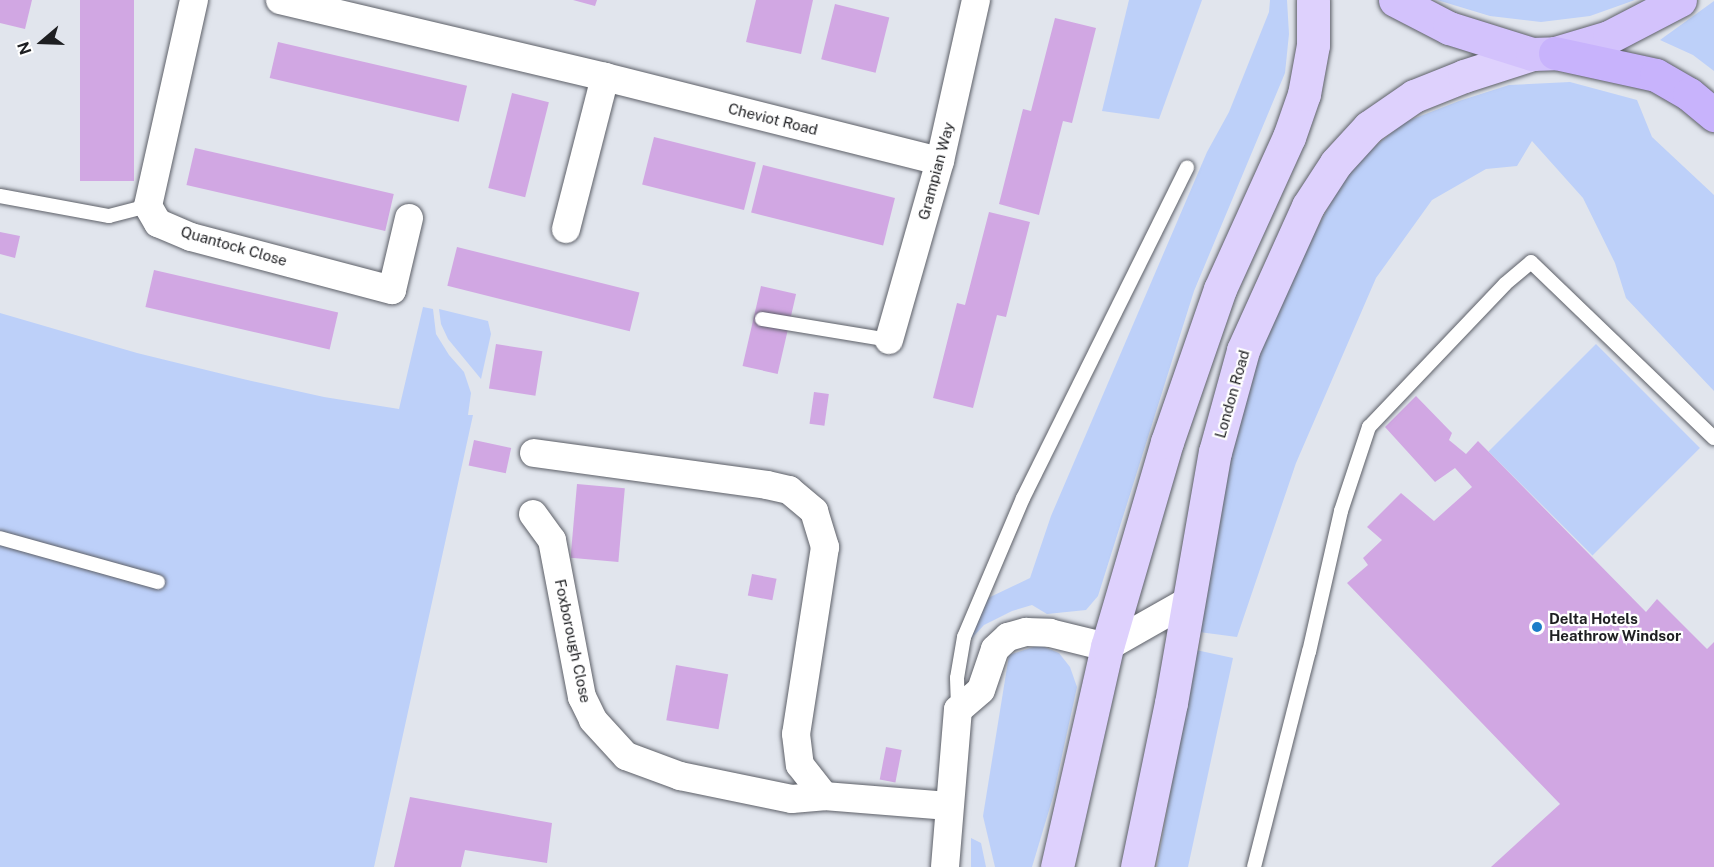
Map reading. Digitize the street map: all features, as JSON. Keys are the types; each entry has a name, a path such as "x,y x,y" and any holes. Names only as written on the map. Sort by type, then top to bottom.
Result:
{"highway":[{"path":"1395,0 1449,28 1544,53 1656,75 1689,94 1714,115"},
{"path":"1544,53 1609,37 1680,0"}],"main road":[{"path":"1057,867 1107,647 1167,442 1220,288 1289,137 1304,94 1313,45 1313,0"},
{"name":"London Road","path":"1137,866 1171,703 1215,452 1243,350 1308,206 1336,163 1369,127 1414,96 1464,76 1544,53"}],"street":[{"path":"148,206 194,0"},
{"name":"Grampian Way","path":"889,340 940,161 976,0"},
{"name":"Cheviot Road","path":"286,1 605,77 940,161"},
{"path":"567,229 605,77"},
{"name":"Quantock Close","path":"148,206 158,223 191,237 392,290 409,218"},
{"path":"534,453 767,485 789,490 814,511 825,548 796,734 800,765 824,795"},
{"name":"Foxborough Close","path":"533,514 552,540 582,697 592,720 626,756 680,776 792,799 824,795 949,806"},
{"path":"945,867 958,710 981,690 995,649 1008,637 1026,632 1050,633 1107,647 1188,601"}],"lane":[{"path":"958,710 957,678 964,637 1023,498 1187,166"},
{"path":"0,196 109,216 148,206"},
{"path":"1254,867 1309,652 1341,511 1369,427 1505,284 1531,262 1714,438"},
{"path":"762,319 889,340"},
{"path":"0,538 158,582"}],"shaded area":[{"path":"1129,0 1202,0 1159,119 1102,111"},
{"path":"1270,0 1287,0 1289,34 1285,73 1194,291 1098,596 1086,610 1047,614 1032,605 1012,611 984,625 972,638 967,637 986,599 1030,578 1051,516 1207,152 1229,112 1269,12"},
{"path":"1437,0 1635,0 1590,16 1541,22 1490,16"},
{"path":"1714,1 1714,71 1693,55 1660,40"},
{"path":"1570,82 1637,100 1652,137 1714,195 1714,391 1626,298 1615,263 1583,198 1532,141 1517,166 1486,169 1432,200 1376,278 1296,463 1237,637 1199,632 1234,433 1256,361 1281,297 1343,179 1373,148 1405,122 1509,85"},
{"path":"423,307 433,309 436,334 449,355 464,372 471,393 468,415 473,415 374,867 0,867 0,313 137,353 243,379 324,397 399,409"},
{"path":"439,309 488,321 491,334 481,379 448,339 441,324"},
{"path":"1596,344 1700,448 1592,555 1489,451"},
{"path":"1039,645 1059,653 1070,667 1077,687 1053,797 1032,867 995,867 983,816 1009,655"},
{"path":"1196,650 1233,658 1188,867 1157,867"},
{"path":"971,838 981,843 986,867 971,867"}],"building":[{"path":"0,0 32,0 25,29 0,23"},
{"path":"80,0 134,0 134,181 80,181"},
{"path":"573,0 597,0 595,6"},
{"path":"756,0 813,0 801,54 746,42"},
{"path":"835,4 889,18 876,73 821,59"},
{"path":"1055,18 1096,28 1072,123 1063,121 1039,215 999,204 1023,109 1031,111"},
{"path":"278,42 467,86 459,122 270,78"},
{"path":"512,93 549,102 525,197 488,188"},
{"path":"654,137 756,162 744,210 642,185"},
{"path":"195,148 394,194 385,231 186,185"},
{"path":"763,165 895,198 883,245 751,213"},
{"path":"989,212 1030,222 1006,317 997,315 973,408 933,398 957,303 965,305"},
{"path":"0,232 20,236 15,258 0,254"},
{"path":"457,247 639,292 630,331 447,286"},
{"path":"154,270 338,313 330,350 145,307"},
{"path":"761,286 796,294 778,374 743,366"},
{"path":"496,344 542,351 535,396 489,388"},
{"path":"814,392 829,394 824,426 810,424"},
{"name":"Delta Hotels Heathrow Windsor","path":"1416,396 1452,433 1449,440 1466,454 1478,441 1646,612 1657,599 1707,649 1714,642 1714,867 1491,867 1560,804 1347,583 1368,565 1363,558 1382,540 1367,527 1401,493 1434,521 1472,487 1455,468 1435,482 1385,427"},
{"path":"474,440 511,448 506,473 469,465"},
{"path":"577,484 625,488 618,562 571,558"},
{"path":"752,574 777,579 772,600 748,596"},
{"path":"676,665 728,674 718,729 666,720"},
{"path":"886,747 902,750 895,782 880,779"},
{"path":"410,797 552,823 547,863 465,850 461,867 394,867"}],"place":[{"name":"Delta Hotels Heathrow Windsor","path":"1537,627"}]}
